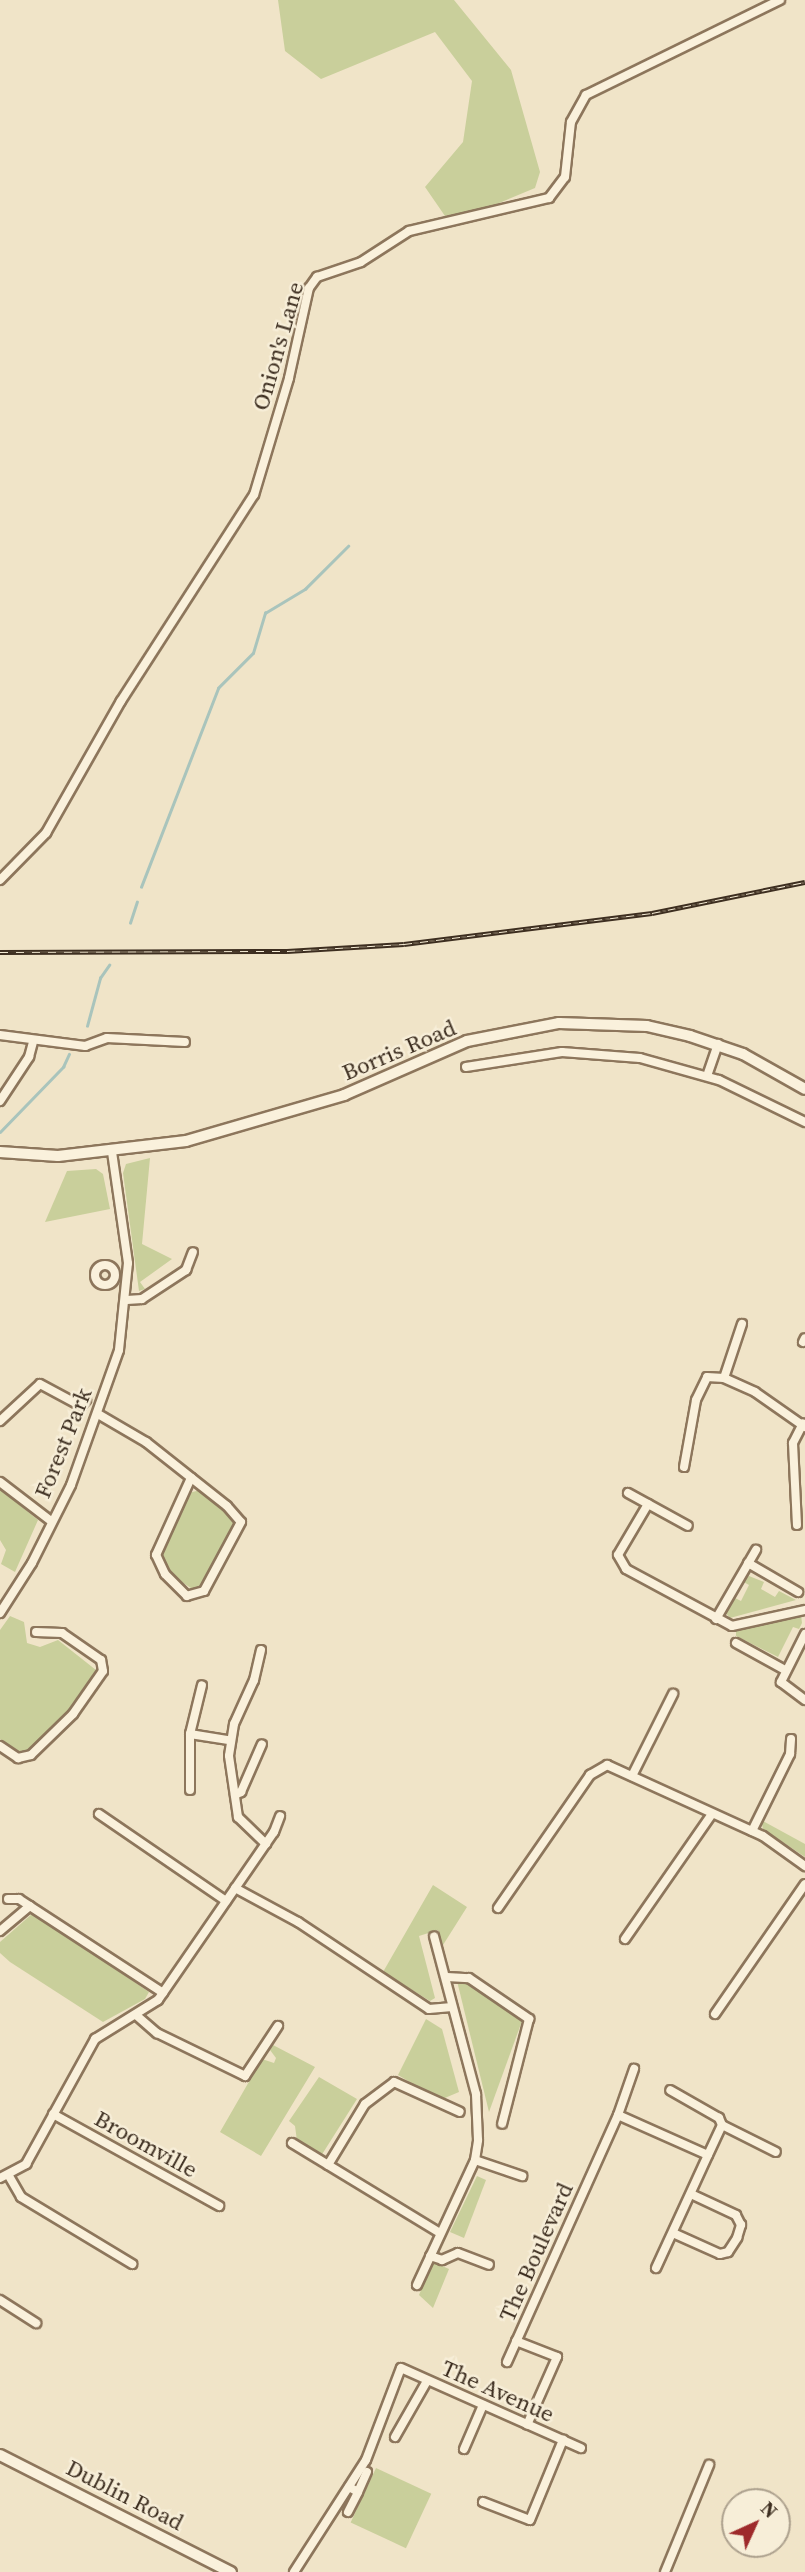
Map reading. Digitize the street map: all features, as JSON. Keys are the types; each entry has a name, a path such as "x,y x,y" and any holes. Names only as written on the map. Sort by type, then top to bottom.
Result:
{"main road":[{"name":"Dublin Road","path":"0,2455 231,2572"}],"street":[{"name":"Onion's Lane","path":"0,880 42,840 121,701 254,495 289,378 310,288 317,277 361,262 409,231 549,198 565,177 570,122 586,95 780,0"},
{"name":"Borris Road","path":"0,1152 58,1156 112,1152 186,1141 297,1111 467,1041 526,1026 617,1023 718,1044 805,1089"},
{"path":"0,1035 33,1042 85,1046 107,1038 185,1042"},
{"path":"0,1101 29,1057 33,1042"},
{"path":"707,1076 718,1044"},
{"path":"466,1068 585,1052 640,1058 707,1076 805,1122"},
{"name":"Forest Park","path":"0,1613 32,1563 71,1485 119,1350 127,1300 127,1276 112,1152"},
{"path":"127,1300 142,1299 186,1270 193,1252"},
{"path":"115,1276 127,1276"},
{"path":"723,1378 742,1324"},
{"path":"684,1467 704,1380 723,1378 772,1401 804,1424 793,1443 792,1467 797,1525"},
{"path":"0,1421 40,1384 81,1406 86,1400"},
{"path":"98,1414 146,1443 191,1478 241,1522 204,1591 187,1596 165,1574 156,1555 191,1478"},
{"path":"0,1482 51,1521"},
{"path":"628,1493 688,1526"},
{"path":"648,1504 618,1561 716,1619 741,1625 805,1610"},
{"path":"716,1619 756,1550"},
{"path":"748,1563 798,1592"},
{"path":"0,1746 18,1758 32,1755 73,1714 103,1671 101,1660 62,1633 36,1632"},
{"path":"805,1634 785,1670 783,1686 805,1700"},
{"path":"736,1643 785,1670"},
{"path":"261,1650 229,1740 235,1795 243,1826 266,1844"},
{"path":"190,1790 190,1734 202,1685"},
{"path":"632,1776 673,1694"},
{"path":"190,1734 229,1740"},
{"path":"752,1831 790,1754 791,1740"},
{"path":"235,1795 241,1792 262,1744"},
{"path":"498,1908 594,1770 607,1765 752,1831 805,1866"},
{"path":"99,1814 226,1901"},
{"path":"625,1939 712,1814"},
{"path":"132,2264 21,2197 5,2177 26,2164 95,2039 136,2015 163,1993 266,1844 280,1816"},
{"path":"715,2014 805,1884"},
{"path":"235,1888 298,1922 377,1977 429,2009 453,2007"},
{"path":"8,1899 30,1906 163,1993"},
{"path":"0,1931 30,1906"},
{"path":"417,2285 475,2160 476,2094 447,1977 433,1936"},
{"path":"447,1977 469,1978 529,2019 502,2124"},
{"path":"136,2015 157,2033 245,2076 278,2026"},
{"name":"The Boulevard","path":"527,2425 557,2357 516,2341 618,2115 634,2069"},
{"path":"328,2165 365,2104 394,2082 460,2112"},
{"path":"670,2090 722,2125 776,2152"},
{"name":"Broomville","path":"54,2115 219,2206"},
{"path":"618,2115 708,2155"},
{"path":"656,2268 722,2125"},
{"path":"292,2143 440,2233"},
{"path":"475,2160 522,2176"},
{"path":"673,2233 720,2254 728,2252 737,2238 741,2225 736,2215 691,2194"},
{"path":"430,2256 443,2260 458,2253 489,2265"},
{"path":"0,2300 36,2323"},
{"path":"507,2362 516,2341"},
{"name":"The Avenue","path":"354,2490 401,2368 581,2448"},
{"path":"395,2437 427,2381"},
{"path":"464,2449 483,2405"},
{"path":"483,2502 530,2520 563,2440"},
{"path":"665,2572 709,2465"},
{"path":"294,2572 367,2472"},
{"path":"348,2512 354,2490"}],"green space":[{"path":"278,0 454,0 511,70 540,172 535,188 492,206 445,216 425,187 463,142 472,81 435,32 321,79 285,51"},
{"path":"150,1158 142,1244 172,1259 140,1282 145,1289 139,1291 123,1173 126,1164"},
{"path":"96,1169 103,1174 110,1209 45,1222 67,1171"},
{"path":"0,1489 38,1520 15,1572 1,1564 6,1550 0,1540"},
{"path":"200,1490 236,1523 203,1585 194,1590 174,1577 162,1555 189,1493"},
{"path":"749,1576 764,1582 761,1589 775,1597 779,1591 796,1600 730,1618 725,1612 733,1597 741,1601 749,1585 742,1581"},
{"path":"793,1614 801,1615 802,1623 799,1629 793,1627 778,1657 736,1636 736,1631"},
{"path":"10,1616 24,1622 27,1643 40,1647 58,1640 96,1670 69,1712 30,1752 21,1754 0,1739 0,1630"},
{"path":"761,1820 805,1844 805,1857 763,1829"},
{"path":"433,1885 467,1907 443,1945 438,1930 419,1936 435,1998 430,2001 383,1972"},
{"path":"33,1913 149,1992 145,1999 103,2022 10,1962 0,1953 0,1942"},
{"path":"457,1981 468,1983 522,2021 489,2112"},
{"path":"426,2019 442,2029 459,2092 440,2100 398,2075"},
{"path":"273,2045 315,2067 261,2156 220,2132 262,2059 274,2063 276,2058 270,2050"},
{"path":"319,2077 357,2099 321,2156 297,2141 295,2126 289,2121"},
{"path":"477,2176 486,2180 464,2238 450,2232"},
{"path":"433,2262 449,2269 433,2308 419,2295"},
{"path":"376,2468 431,2494 406,2548 351,2522"}],"waterway":[{"path":"141,887 218,688 253,653 265,613 305,589 348,546"},
{"path":"130,923 137,902"},
{"path":"87,1026 100,978 109,965"},
{"path":"0,1132 63,1067 69,1054"}],"railway":[{"path":"0,952 287,951 404,944 652,913 805,882"}]}
